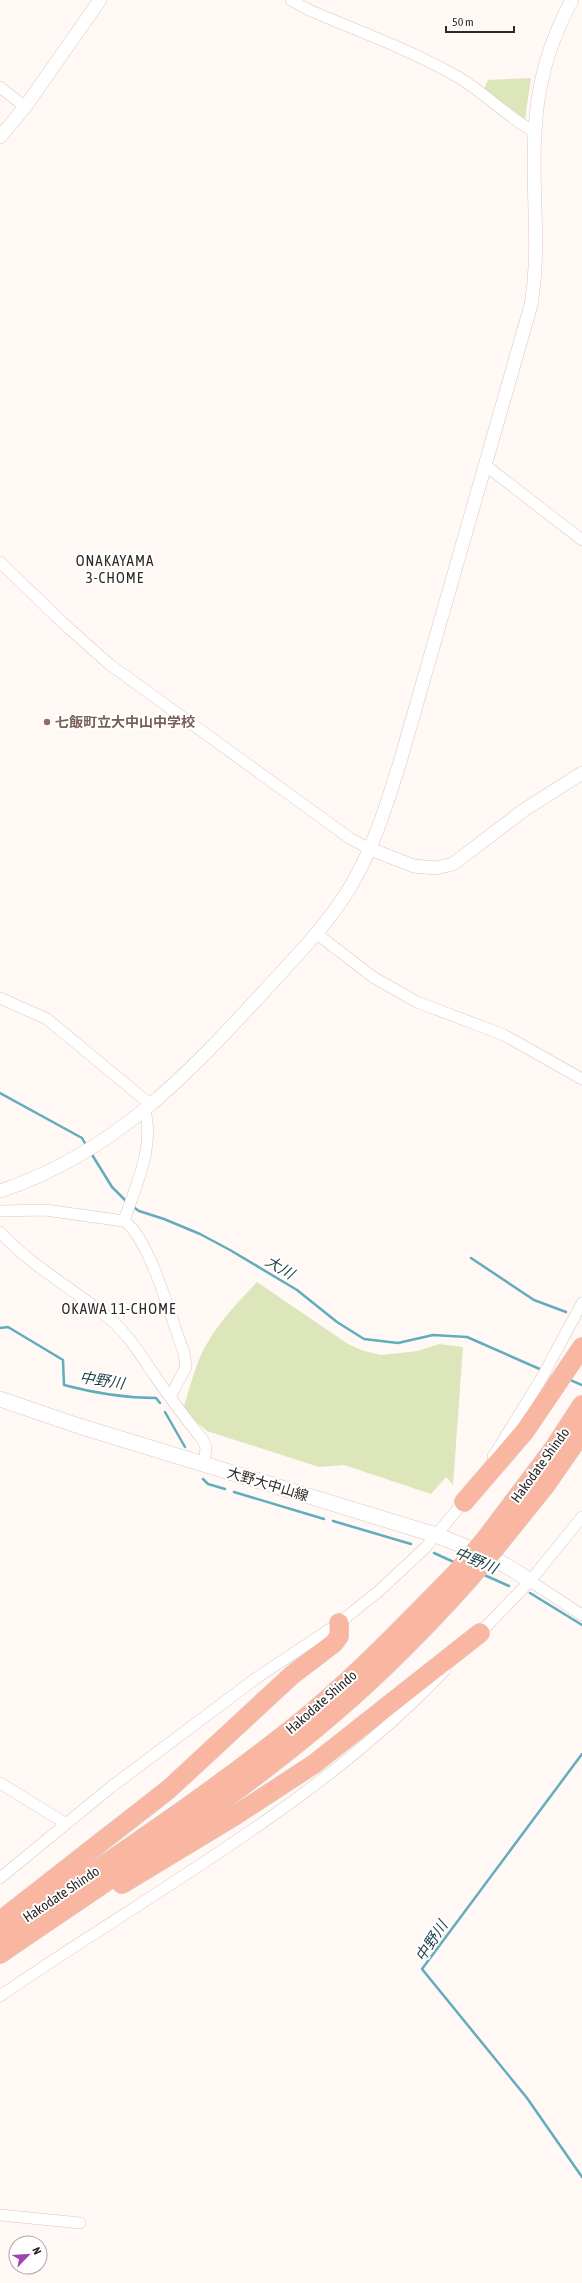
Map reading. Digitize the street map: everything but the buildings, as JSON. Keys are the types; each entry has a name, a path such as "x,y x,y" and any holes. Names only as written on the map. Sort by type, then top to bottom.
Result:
{"highway":[{"path":"464,1502 525,1431 548,1382 578,1353"},
{"name":"Hakodate Shindo","path":"490,1544 582,1405"},
{"name":"Hakodate Shindo","path":"0,1954 182,1828 303,1738 394,1658 490,1544 541,1491 582,1432"},
{"name":"Hakodate Shindo","path":"0,1936 215,1786 294,1727 464,1574"},
{"path":"0,1921 169,1789 292,1676 334,1643 339,1636 339,1624"},
{"path":"0,1957 236,1815 314,1764 480,1633"}],"main road":[{"name":"大野大中山線","path":"0,1399 204,1464 436,1535 481,1553 520,1573 530,1581"}],"street":[{"path":"0,137 25,107 100,0"},
{"path":"291,0 309,10 429,61 459,78 489,98 518,123 535,132"},
{"path":"0,1191 44,1174 83,1154 99,1145 148,1108 176,1083 249,1008 317,934 358,874 384,816 524,328 535,280 537,222 535,132 544,68 562,18 572,0"},
{"path":"0,87 25,107"},
{"path":"485,465 582,540"},
{"path":"0,562 63,623 109,664 351,839 370,849 414,866 436,868 454,864 524,810 582,773"},
{"path":"317,934 374,977 417,1002 504,1035 582,1080"},
{"path":"0,998 47,1019 148,1108 148,1140 128,1211 132,1227 140,1238 184,1353 186,1367 170,1397"},
{"path":"0,1211 128,1211"},
{"path":"0,1232 18,1251 111,1320 139,1353 203,1440 206,1448 204,1464"},
{"path":"548,1382 556,1353 582,1303"},
{"path":"0,1878 65,1823 255,1679 339,1624 408,1565 464,1502"},
{"path":"0,1996 234,1843 315,1785 408,1707 530,1581 582,1518"},
{"path":"530,1581 582,1615"},
{"path":"0,1783 65,1823"},
{"path":"0,2215 80,2223"}],"green space":[{"path":"531,78 525,119 484,89 488,80"},
{"path":"257,1282 348,1344 364,1351 381,1355 418,1351 439,1344 463,1347 453,1485 446,1477 431,1494 344,1465 319,1467 207,1431 193,1419 184,1406 200,1357 213,1334 231,1310"}],"waterway":[{"name":"大川","path":"0,1093 82,1138 86,1145"},
{"name":"大川","path":"91,1153 112,1187 127,1202"},
{"name":"大川","path":"132,1206 139,1211 164,1219 200,1234 230,1250 297,1290 337,1322 364,1339 398,1343 433,1335 467,1337 542,1370"},
{"path":"471,1258 534,1300 566,1312"},
{"name":"中野川","path":"0,1328 8,1327 63,1360 64,1385 110,1394 156,1398 160,1403"},
{"name":"大川","path":"568,1379 582,1385"},
{"name":"中野川","path":"165,1412 185,1447"},
{"name":"中野川","path":"203,1479 208,1484 225,1489"},
{"name":"中野川","path":"234,1492 324,1519"},
{"name":"中野川","path":"333,1521 411,1544"},
{"name":"中野川","path":"434,1553 456,1563"},
{"name":"中野川","path":"482,1574 509,1586"},
{"name":"中野川","path":"530,1593 582,1625"},
{"name":"中野川","path":"582,1754 422,1969 527,2098 582,2177"}],"place":[{"name":"七飯町立大中山中学校","path":"47,722"}],"district":[{"name":"ONAKAYAMA 3-CHOME","path":"115,568"},
{"name":"OKAWA 11-CHOME","path":"119,1308"}]}
